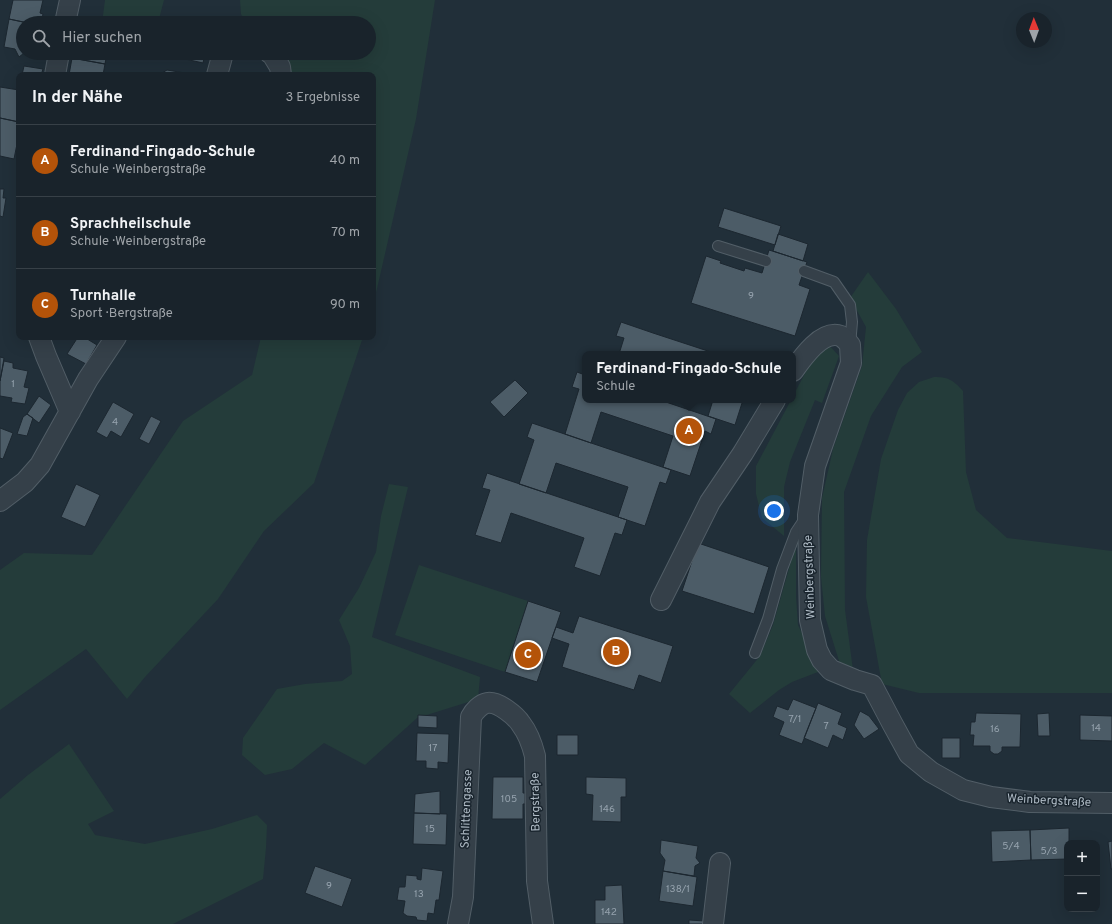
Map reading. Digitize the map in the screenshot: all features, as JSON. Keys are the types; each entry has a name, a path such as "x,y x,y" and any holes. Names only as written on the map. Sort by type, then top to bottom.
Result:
{"street":[{"path":"67,16 70,0"},
{"path":"56,72 58,60"},
{"path":"218,72 221,60"},
{"path":"276,60 280,67 281,72"},
{"path":"796,366 804,354 820,340 833,336 841,336 850,345"},
{"path":"40,340 70,412"},
{"path":"0,501 26,482 40,465 88,379 114,340"},
{"name":"Weinbergstraße","path":"850,345 851,363 815,466 808,514 810,620 817,650 822,660 831,670 854,680 872,685 910,754 931,772 963,790 991,797 1030,802 1112,803"},
{"path":"661,600 710,502 740,458 773,403"},
{"name":"Schlittengasse","path":"458,924 463,897 471,716 474,711 488,703"},
{"name":"Bergstraße","path":"488,703 496,704 508,711 521,723 530,738 535,756 537,881 543,924"},
{"path":"713,924 720,863"}],"lane":[{"path":"718,246 766,261"},
{"path":"804,272 834,282 850,305 852,322 850,345"},
{"path":"755,653 768,619 782,568 796,532 808,514"}],"green space":[{"path":"105,0 164,0 160,16 103,16"},
{"path":"240,0 435,0 416,119 376,293 376,72 278,72 267,60 376,60 376,16 242,16"},
{"path":"868,272 896,309 922,352 902,367 871,416 844,492 845,610 853,670 840,664 825,616 821,577 822,498 833,449 862,366 866,327 850,298"},
{"path":"260,340 362,340 314,483 264,531 218,599 145,677 127,699 86,649 0,710 0,570 24,553 92,555 183,421 252,375"},
{"path":"828,344 839,356 822,403 815,400 790,462 784,487 784,536 762,518 756,494 756,466 789,403 796,403 796,390 818,349"},
{"path":"934,377 950,380 963,391 966,472 976,510 1007,538 1112,551 1112,693 919,693 882,684 866,597 867,540 881,459 898,410 907,393 919,382"},
{"path":"389,484 408,487 372,637 480,677 478,699 417,718 365,765 324,743 292,769 265,775 242,755 243,738 277,689 305,684 342,681 352,674 350,646 339,620 359,588 376,552 381,516"},
{"path":"796,544 796,596 798,625 818,666 818,672 792,682 779,690 750,713 729,694 760,656 773,625"},
{"path":"419,565 528,601 505,672 395,635"},
{"path":"69,744 114,811 88,824 95,835 145,844 212,829 257,815 267,825 263,879 173,924 0,924 0,799 28,775"}],"building":[{"path":"13,0 43,0 40,13 43,14 43,16 16,16 16,20 9,19"},
{"path":"9,19 16,20 16,51 15,49 4,47"},
{"path":"72,60 83,60 105,64 104,72 70,72"},
{"path":"83,60 106,60 105,64"},
{"path":"190,60 204,60 203,63"},
{"path":"24,66 43,69 42,72 23,72"},
{"path":"167,70 179,72 164,72"},
{"path":"0,87 16,90 16,121 0,118"},
{"path":"0,118 16,121 16,149 14,159 0,156"},
{"path":"0,189 4,189 3,198 6,198 3,217 0,216"},
{"path":"724,208 781,226 775,245 718,227"},
{"path":"778,234 808,244 803,261 773,251"},
{"path":"769,250 807,262 799,285 810,289 795,336 691,303 706,256 721,261 720,263 744,271 745,268 762,273"},
{"path":"621,322 708,351 620,351 624,338 616,336"},
{"path":"76,340 89,340 97,345 86,364 67,354"},
{"path":"0,357 4,358 0,381"},
{"path":"4,361 13,363 13,368 28,371 24,387 29,388 25,404 11,402 12,398 0,396 0,381"},
{"path":"577,372 582,374 582,403 669,403 716,419 711,434 705,431 690,476 663,467 673,436 601,412 591,443 565,434 579,389 572,387"},
{"path":"515,380 528,393 504,417 490,402"},
{"path":"39,396 51,405 39,423 27,414"},
{"path":"113,402 134,414 121,437 111,431 107,438 96,432"},
{"path":"712,403 742,403 735,425 708,416"},
{"path":"27,414 33,418 27,436 17,434 23,417"},
{"path":"151,416 161,421 149,444 139,439"},
{"path":"532,423 671,470 666,484 660,482 645,526 618,517 628,487 556,463 546,493 519,484 534,440 527,437"},
{"path":"0,428 13,433 3,459 0,458"},
{"path":"487,473 627,520 622,535 615,533 600,576 574,567 584,538 511,513 501,543 475,535 490,490 482,488"},
{"path":"76,484 100,495 85,527 61,517"},
{"path":"698,543 769,567 754,614 682,591"},
{"path":"528,601 561,612 537,682 505,672"},
{"path":"579,616 673,646 661,683 639,675 634,690 562,667 569,644 552,638 556,627 573,633"},
{"path":"793,699 816,708 802,744 779,735 784,722 773,717 777,706 788,710"},
{"path":"818,703 842,713 838,724 847,728 843,740 833,735 828,748 804,738"},
{"path":"860,711 869,716 879,729 864,739 854,725"},
{"path":"976,713 1021,714 1020,747 1002,747 1002,751 998,754 994,754 990,751 990,746 973,746 974,735 970,735 971,722 975,722"},
{"path":"1049,713 1050,736 1038,736 1037,714"},
{"path":"418,715 437,716 437,728 418,727"},
{"path":"1080,715 1112,716 1112,741 1080,740"},
{"path":"417,733 449,734 448,763 438,762 438,769 426,768 426,761 416,761"},
{"path":"557,735 578,735 578,755 557,755"},
{"path":"942,738 960,738 960,758 942,758"},
{"path":"493,777 523,777 525,804 523,804 523,819 492,819"},
{"path":"586,777 626,778 626,797 621,797 621,822 592,821 593,795 586,794"},
{"path":"440,791 440,814 414,813 415,794"},
{"path":"414,813 447,814 446,845 413,844"},
{"path":"1069,828 1069,840 1064,840 1064,859 1031,860 1030,830"},
{"path":"1030,830 1031,860 992,862 991,831"},
{"path":"661,840 698,846 696,858 700,863 695,866 694,876 663,871 665,860 660,853"},
{"path":"1112,841 1112,869 1111,869 1108,842"},
{"path":"315,866 352,879 342,907 305,893"},
{"path":"422,868 443,871 439,900 436,900 434,914 428,913 427,921 417,920 416,917 407,916 403,913 405,901 397,900 399,887 405,887 406,875 417,876 417,879 421,880"},
{"path":"663,871 697,877 693,906 659,901"},
{"path":"622,885 624,924 595,924 595,900 605,900 605,886"},
{"path":"689,920 705,921 704,924 689,924"}],"place":[{"name":"Ferdinand-Fingado-Schule","path":"689,431"},
{"name":"Sprachheilschule","path":"616,652"},
{"name":"Turnhalle","path":"528,655"}]}
